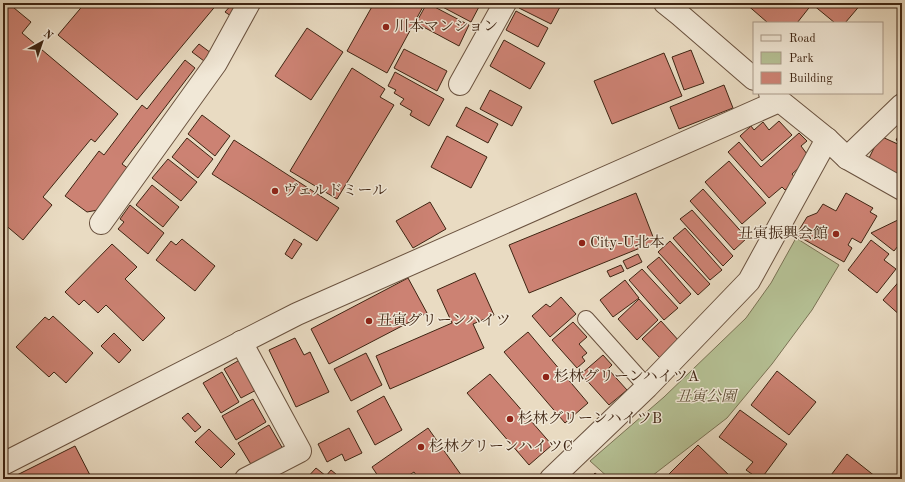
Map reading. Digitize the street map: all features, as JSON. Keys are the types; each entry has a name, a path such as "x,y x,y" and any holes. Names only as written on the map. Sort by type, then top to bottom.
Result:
{"street":[{"path":"101,223 216,63 249,3"},
{"path":"460,84 505,3"},
{"path":"665,3 753,78"},
{"path":"3,464 297,314 775,97 827,139 847,158 902,189"},
{"path":"847,158 902,106"},
{"path":"551,479 647,387 749,281 827,139"},
{"path":"242,342 300,451 257,477"}],"lane":[{"path":"586,318 647,387"}],"green space":[{"name":"丑寅公園","path":"796,238 839,265 812,310 772,364 727,418 648,479 610,479 590,461 664,397 746,318 771,283"}],"building":[{"path":"3,3 8,3 31,22 22,33 118,114 95,142 91,139 43,197 52,205 23,240 3,223"},
{"path":"85,3 218,3 137,100 58,35"},
{"path":"233,3 242,3 231,16 225,12"},
{"name":"川本マンション","path":"374,3 425,3 387,73 347,51"},
{"path":"427,3 469,25 459,46 416,23"},
{"path":"435,3 481,3 471,22"},
{"path":"521,3 556,3 561,5 551,24 519,8"},
{"path":"745,3 862,3 846,22 834,22 812,4 798,22 767,22"},
{"path":"516,11 548,28 538,47 506,30"},
{"path":"307,28 343,52 311,100 275,76"},
{"path":"504,40 545,63 530,89 490,66"},
{"path":"199,44 211,53 204,61 192,52"},
{"path":"404,49 447,71 437,91 394,68"},
{"path":"691,50 704,83 684,90 672,57"},
{"path":"664,53 682,96 612,124 594,81"},
{"path":"185,60 195,68 122,164 129,169 98,210 87,212 65,196 99,151 104,155 142,105 147,109"},
{"path":"352,68 385,89 380,97 394,105 337,199 290,171"},
{"path":"395,72 444,99 429,126 410,115 412,111 400,104 404,99 394,93 396,90 388,86"},
{"path":"724,85 733,108 679,129 670,107"},
{"path":"490,90 522,107 512,126 480,109"},
{"path":"466,107 498,124 488,143 456,126"},
{"path":"202,115 230,136 215,156 188,134"},
{"path":"779,121 792,135 762,161 740,136 751,126 754,130 763,122 769,130"},
{"path":"799,133 807,141 801,146 810,158 792,174 796,179 785,190 782,187 769,198 728,152 739,142 761,167"},
{"path":"900,133 902,134 902,143 896,140"},
{"path":"447,136 487,157 471,188 431,167"},
{"path":"880,136 902,146 902,176 868,160"},
{"path":"187,138 213,159 198,178 172,157"},
{"name":"ヴェルドミール","path":"234,140 339,208 317,241 212,174"},
{"path":"168,159 197,182 181,201 152,178"},
{"path":"729,161 766,203 742,224 705,182"},
{"path":"152,185 179,207 163,227 136,205"},
{"path":"703,189 747,238 734,250 690,201"},
{"name":"City-U北本","path":"636,193 655,242 529,293 509,245"},
{"path":"846,193 873,208 870,212 877,216 861,243 852,238 848,245 852,248 844,262 796,235 807,217 817,213 823,204 836,211"},
{"path":"430,202 446,229 413,248 396,221"},
{"path":"130,205 164,233 148,254 118,229 124,222 120,219"},
{"path":"692,210 733,256 723,266 680,219"},
{"path":"902,218 902,241 894,251 871,233"},
{"path":"685,228 722,270 710,280 673,238"},
{"path":"182,239 215,266 195,291 156,260 171,241 176,245"},
{"path":"294,239 302,244 292,259 285,254"},
{"path":"871,240 889,254 884,260 896,269 877,293 848,270"},
{"path":"670,241 710,284 698,295 658,252"},
{"path":"112,244 137,267 125,279 165,318 143,341 106,305 98,313 84,300 79,305 65,292"},
{"path":"638,254 642,262 627,269 623,261"},
{"path":"659,257 691,294 680,304 647,267"},
{"path":"621,265 624,271 610,277 607,271"},
{"path":"642,269 678,308 664,320 629,280"},
{"path":"475,273 494,315 473,324 484,348 390,389 376,356 452,323 437,290"},
{"name":"丑寅グリーンハイツ","path":"408,278 427,313 329,364 311,329"},
{"path":"902,278 902,317 883,300"},
{"path":"625,280 639,298 613,317 600,300"},
{"path":"561,297 576,314 550,337 532,316 546,304 550,307"},
{"path":"639,299 658,320 637,340 618,319"},
{"path":"53,316 93,353 66,383 54,372 49,377 16,347 45,317 49,320"},
{"path":"661,321 680,342 661,359 642,339"},
{"path":"573,322 587,337 579,344 587,353 582,357 585,361 577,368 552,340"},
{"name":"杉林グリーンハイツA","path":"528,332 588,403 565,423 504,352"},
{"path":"114,333 131,350 119,363 101,346"},
{"path":"295,338 304,355 310,352 329,392 296,407 269,350"},
{"path":"366,353 382,385 351,401 334,369"},
{"path":"603,355 612,365 608,369 627,390 609,405 581,374"},
{"path":"243,358 260,388 241,398 224,369"},
{"path":"777,371 816,402 789,435 751,405"},
{"path":"222,372 239,402 221,413 203,383"},
{"name":"杉林グリーンハイツB","path":"490,374 552,445 529,465 467,393"},
{"path":"384,396 402,430 375,445 357,411"},
{"path":"253,399 266,422 236,440 222,416"},
{"path":"740,410 787,444 761,479 746,470 753,462 719,437"},
{"path":"188,413 201,427 195,432 182,418"},
{"path":"269,425 283,449 252,466 238,443"},
{"path":"349,428 362,453 345,461 342,454 327,462 318,444"},
{"name":"杉林グリーンハイツC","path":"428,428 464,479 419,479 414,472 403,479 380,479 372,467"},
{"path":"209,429 235,454 221,468 195,442"},
{"path":"698,445 733,479 664,479"},
{"path":"75,446 92,479 9,479"},
{"path":"847,454 876,477 875,479 828,479"},
{"path":"316,468 326,476 331,470 342,479 306,479"},
{"path":"595,473 602,479 589,479"}],"place":[{"name":"川本マンション","path":"386,27"},
{"name":"ヴェルドミール","path":"275,191"},
{"name":"丑寅振興会館","path":"836,234"},
{"name":"City-U北本","path":"582,243"},
{"name":"丑寅グリーンハイツ","path":"369,321"},
{"name":"杉林グリーンハイツA","path":"546,377"},
{"name":"杉林グリーンハイツB","path":"510,419"},
{"name":"杉林グリーンハイツC","path":"421,447"}]}
